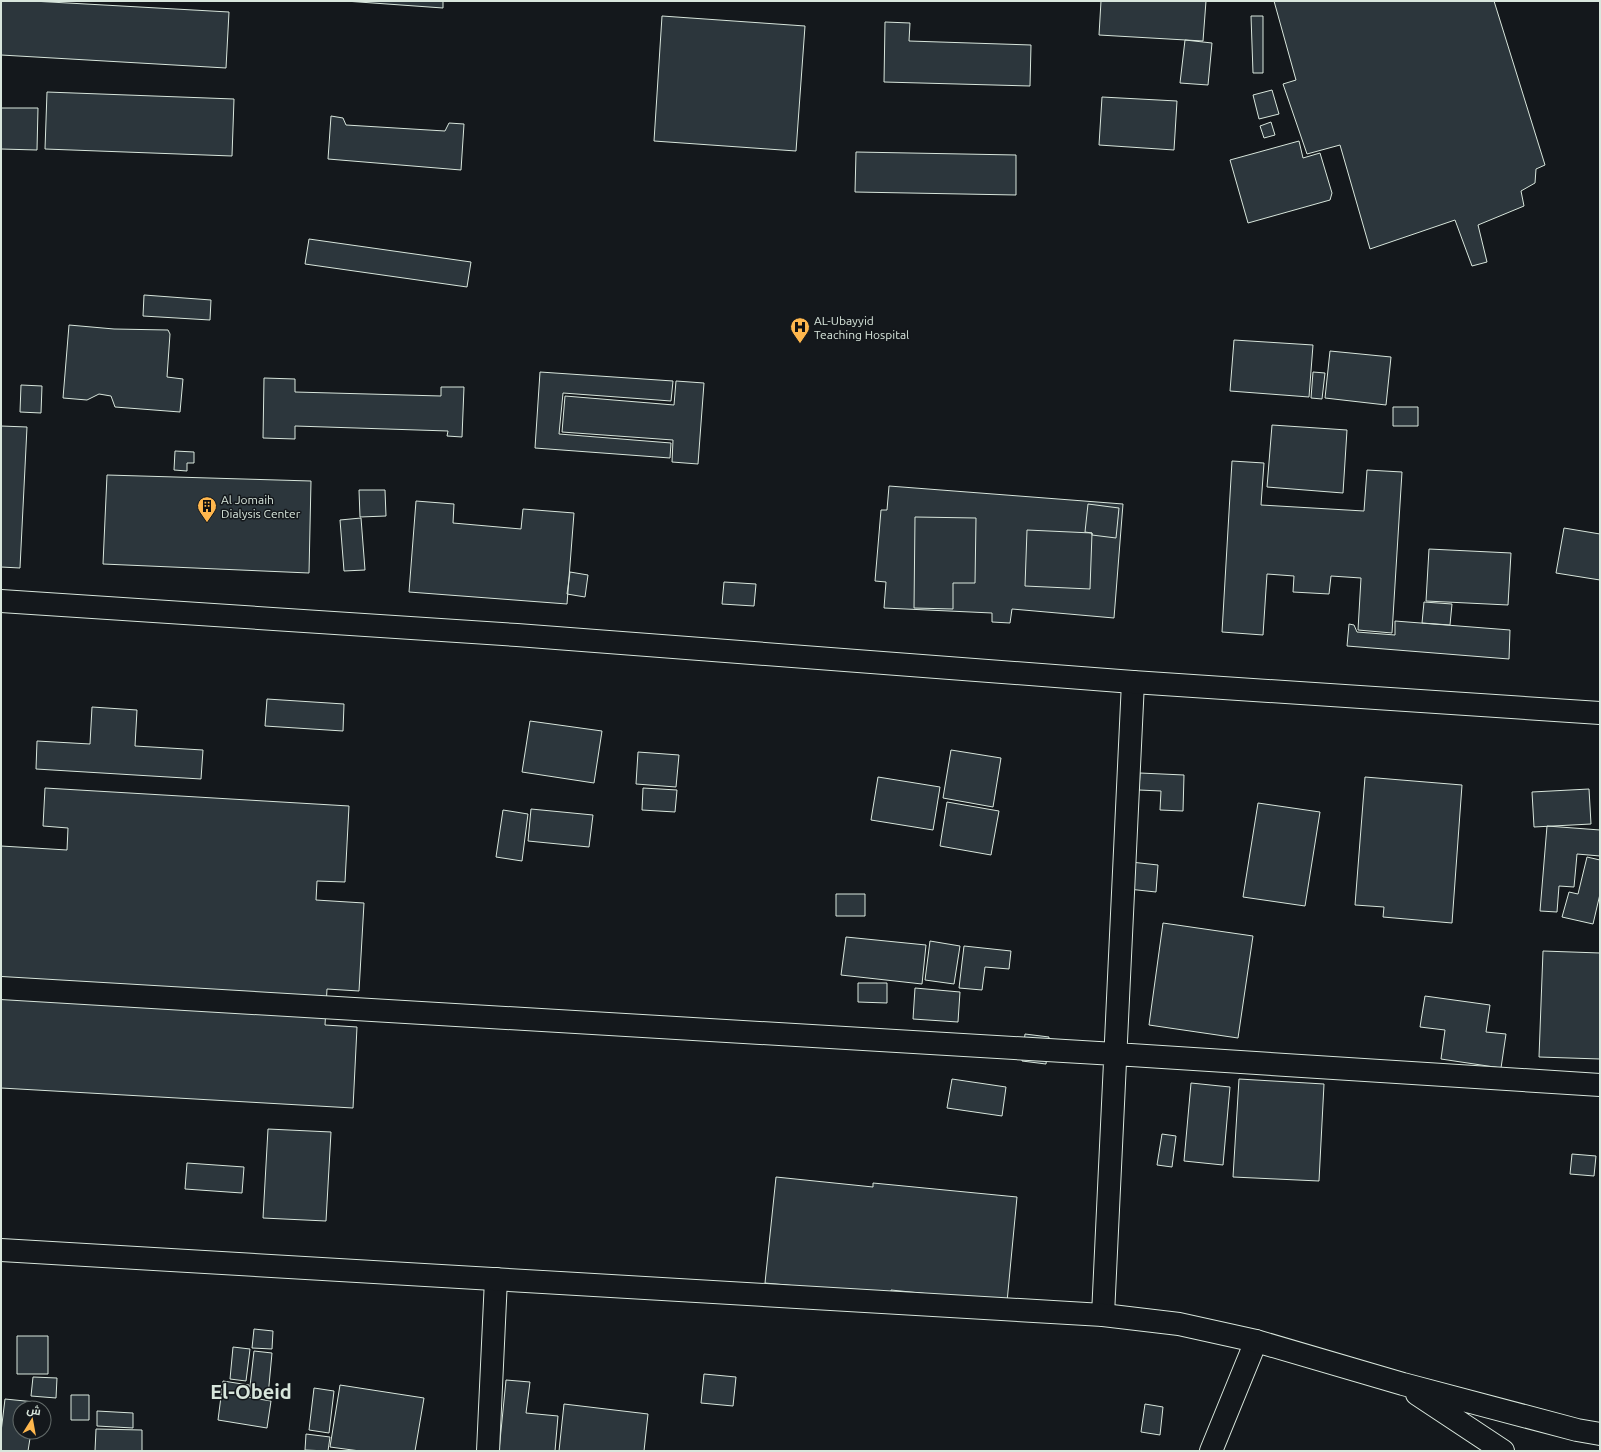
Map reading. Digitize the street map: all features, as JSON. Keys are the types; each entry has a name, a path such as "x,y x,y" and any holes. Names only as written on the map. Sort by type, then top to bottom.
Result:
{"street":[{"path":"1,601 509,634 1133,682 1600,713"},
{"path":"1103,1315 1133,682"},
{"path":"1,988 1115,1054 1600,1085"},
{"path":"1,1250 1103,1315 1179,1324 1256,1341 1403,1384 1577,1430 1600,1434"},
{"path":"488,1451 496,1279"},
{"path":"1211,1451 1256,1341"},
{"path":"1403,1384 1503,1451"}],"building":[{"path":"1,1 32,1 229,12 226,68 1,55"},
{"path":"345,1 443,1 443,8"},
{"path":"1101,1 1206,1 1203,41 1099,35"},
{"path":"1274,1 1494,1 1545,165 1536,169 1535,183 1521,191 1524,206 1478,225 1487,262 1472,266 1455,220 1370,249 1340,145 1307,154 1283,84 1296,80"},
{"path":"662,16 805,26 796,151 654,141"},
{"path":"1251,16 1263,16 1263,73 1253,73"},
{"path":"885,22 910,23 909,41 1031,45 1030,86 884,82"},
{"path":"1185,40 1212,43 1208,85 1180,83"},
{"path":"1272,90 1279,114 1259,119 1253,95"},
{"path":"47,92 234,99 232,156 45,149"},
{"path":"1102,97 1177,101 1174,150 1099,145"},
{"path":"1,108 38,108 37,150 1,149"},
{"path":"331,116 343,118 346,125 445,131 449,123 464,124 461,170 328,159"},
{"path":"1271,122 1275,135 1264,138 1260,126"},
{"path":"1299,141 1303,158 1320,153 1332,193 1330,200 1248,223 1230,160"},
{"path":"856,152 1016,155 1016,195 855,192"},
{"path":"309,239 471,262 467,287 305,264"},
{"path":"144,295 211,300 210,320 143,316"},
{"path":"69,325 114,329 168,330 170,334 167,377 183,379 180,412 115,407 111,396 99,394 87,400 63,398"},
{"path":"1234,340 1313,345 1309,397 1230,391"},
{"path":"1330,351 1391,357 1386,405 1325,398"},
{"path":"540,372 673,381 671,401 563,393 559,434 671,443 670,458 535,448"},
{"path":"1313,372 1325,373 1322,399 1311,398"},
{"path":"264,378 295,379 295,392 441,396 441,387 464,387 462,437 447,436 448,431 295,426 295,439 263,438"},
{"path":"676,381 704,383 698,464 672,462 673,440 562,432 565,396 674,405"},
{"path":"21,385 42,386 41,413 20,412"},
{"path":"1393,407 1418,407 1418,426 1393,426"},
{"path":"1272,425 1347,430 1343,493 1267,487"},
{"path":"1,426 27,427 20,568 1,567"},
{"path":"175,451 194,452 194,463 187,463 187,471 174,470"},
{"path":"1232,461 1264,463 1261,505 1364,511 1367,470 1402,472 1392,633 1358,630 1361,578 1331,576 1329,594 1293,592 1294,576 1267,574 1263,635 1222,632"},
{"name":"Al Jomaih Dialysis Center","path":"107,475 311,481 309,573 103,564"},
{"path":"889,486 1123,504 1114,618 1012,609 1010,623 992,622 992,613 884,608 886,582 875,581 881,510 887,510"},
{"path":"359,490 385,490 386,516 360,517"},
{"path":"416,501 454,504 453,523 521,529 523,509 574,513 567,604 409,592"},
{"path":"1088,504 1119,508 1116,538 1092,535 1092,533 1085,532"},
{"path":"915,517 976,518 975,583 953,583 953,609 914,608"},
{"path":"361,518 365,570 344,571 340,520"},
{"path":"1564,528 1600,534 1600,580 1556,573"},
{"path":"1027,530 1092,533 1090,589 1025,586"},
{"path":"1429,549 1511,553 1508,605 1426,601"},
{"path":"570,572 588,575 585,597 567,594"},
{"path":"724,582 756,584 754,606 722,604"},
{"path":"1424,602 1452,604 1450,625 1422,623"},
{"path":"1395,621 1510,630 1509,659 1347,646 1349,624 1354,625 1357,632 1395,635"},
{"path":"267,699 344,704 343,731 265,726"},
{"path":"92,707 137,710 135,746 203,750 201,779 36,769 37,741 90,744"},
{"path":"530,721 602,731 594,783 522,772"},
{"path":"951,750 1001,758 993,807 943,798"},
{"path":"638,752 679,755 676,787 636,784"},
{"path":"1140,773 1184,775 1183,811 1160,810 1161,791 1139,790"},
{"path":"878,777 940,787 933,830 871,820"},
{"path":"1365,777 1462,785 1452,923 1383,917 1384,907 1355,905"},
{"path":"45,788 349,806 345,882 317,881 316,900 364,903 359,991 327,989 325,1025 357,1027 353,1108 1,1088 1,846 67,850 68,828 43,826"},
{"path":"643,788 677,790 675,812 642,810"},
{"path":"1589,789 1591,824 1534,827 1532,792"},
{"path":"947,802 999,811 991,855 940,846"},
{"path":"1258,803 1320,812 1305,906 1243,897"},
{"path":"531,809 593,815 589,847 528,841"},
{"path":"503,810 528,814 522,861 496,857"},
{"path":"1547,826 1600,830 1600,856 1577,854 1574,887 1559,886 1557,912 1540,911"},
{"path":"1587,857 1600,860 1600,894 1593,924 1562,917 1569,892 1578,894"},
{"path":"1122,861 1158,865 1156,892 1119,888"},
{"path":"836,894 865,894 865,916 836,916"},
{"path":"1163,923 1253,936 1238,1038 1149,1025"},
{"path":"846,937 926,945 922,984 841,975"},
{"path":"930,941 960,946 954,984 925,980"},
{"path":"964,946 1011,951 1009,969 985,967 982,990 959,988"},
{"path":"1543,951 1600,953 1600,1059 1539,1057"},
{"path":"858,983 887,983 887,1003 858,1002"},
{"path":"915,988 960,992 958,1022 913,1019"},
{"path":"1425,996 1490,1005 1486,1032 1506,1034 1501,1068 1441,1059 1445,1030 1420,1027"},
{"path":"1025,1034 1049,1037 1046,1064 1022,1061"},
{"path":"952,1079 1006,1087 1002,1116 947,1108"},
{"path":"1239,1079 1324,1084 1319,1181 1233,1177"},
{"path":"1191,1083 1230,1087 1223,1165 1184,1161"},
{"path":"268,1129 331,1132 326,1221 263,1218"},
{"path":"1162,1134 1176,1136 1172,1167 1157,1165"},
{"path":"1572,1154 1596,1156 1594,1176 1570,1174"},
{"path":"187,1163 244,1167 242,1193 185,1189"},
{"path":"776,1177 873,1187 873,1183 1017,1197 1007,1302 891,1290 891,1295 765,1283"},
{"path":"254,1329 273,1331 272,1349 252,1348"},
{"path":"17,1336 48,1336 48,1374 17,1374"},
{"path":"233,1347 250,1349 246,1381 230,1379"},
{"path":"254,1351 272,1353 268,1396 249,1395"},
{"path":"704,1374 736,1377 733,1406 701,1403"},
{"path":"33,1377 57,1378 56,1398 31,1396"},
{"path":"506,1380 530,1382 526,1413 558,1416 555,1451 499,1451"},
{"path":"223,1381 249,1385 247,1397 271,1401 267,1428 218,1420"},
{"path":"340,1385 424,1398 415,1451 360,1451 330,1447"},
{"path":"314,1388 334,1391 329,1433 309,1430"},
{"path":"71,1395 89,1395 89,1420 71,1420"},
{"path":"5,1399 15,1400 12,1400 12,1440 30,1440 28,1451 1,1451 1,1432"},
{"path":"564,1404 648,1414 644,1451 559,1451"},
{"path":"1145,1404 1163,1407 1160,1435 1141,1432"},
{"path":"97,1411 133,1413 133,1428 97,1426"},
{"path":"96,1429 142,1430 142,1451 95,1451"},
{"path":"306,1434 330,1437 328,1451 305,1450"}],"place":[{"name":"AL-Ubayyid Teaching Hospital","path":"800,344"},
{"name":"Al Jomaih Dialysis Center","path":"207,523"}],"district":[{"name":"El-Obeid","path":"251,1391"}]}
